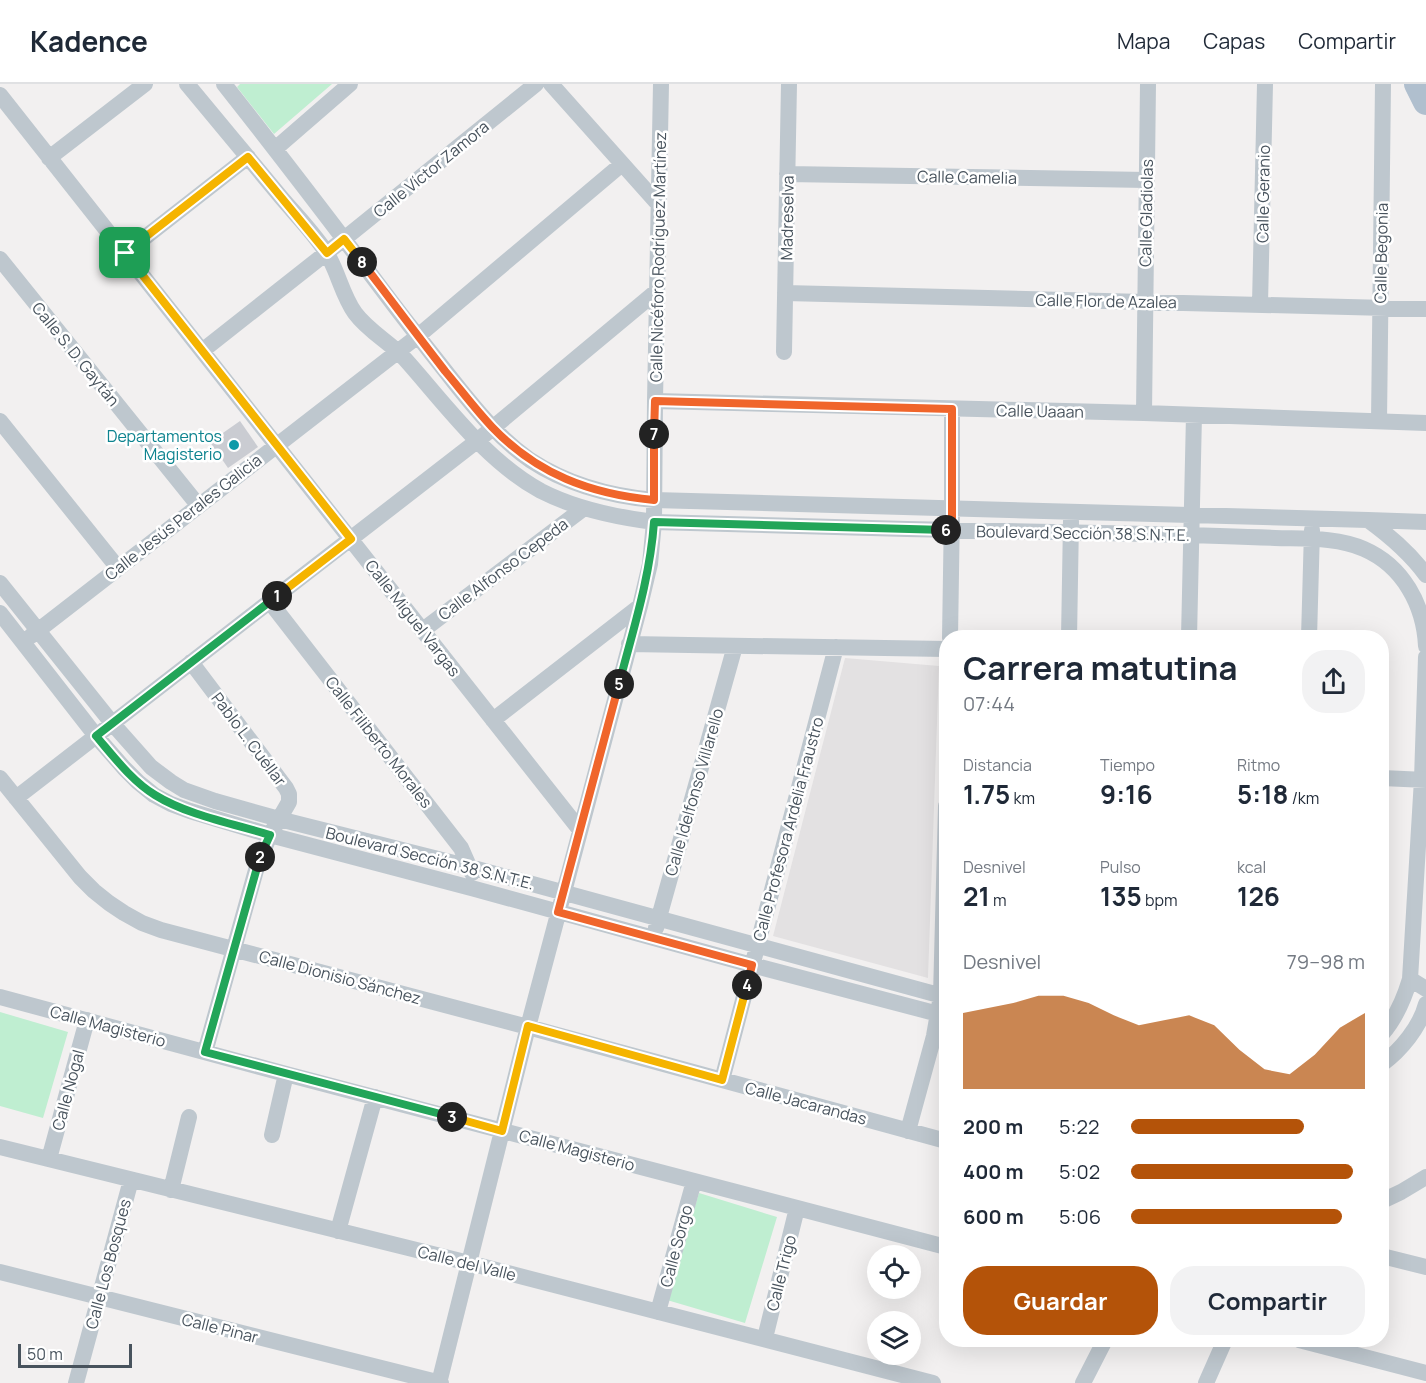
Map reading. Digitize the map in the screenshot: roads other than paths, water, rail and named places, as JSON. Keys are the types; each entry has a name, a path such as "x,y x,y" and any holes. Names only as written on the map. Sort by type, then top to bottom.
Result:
{"main road":[{"path":"1417,84 1426,102"}],"street":[{"path":"0,94 5,84"},
{"path":"49,158 145,84"},
{"name":"Boulevard Sección 38 S.N.T.E.","path":"188,84 327,253 354,311 366,326 398,351 477,441 522,479 542,491 584,508 627,519 654,522 1191,535 1311,539 1348,543 1386,561 1405,581 1419,608 1426,646"},
{"path":"275,149 350,84"},
{"name":"Calle Víctor Zamora","path":"202,351 536,84"},
{"path":"551,84 658,205"},
{"name":"Calle Nicéforo Rodríguez Martínez","path":"440,1383 528,1026 650,564 654,522 661,84"},
{"name":"Madreselva","path":"784,352 789,84"},
{"name":"Calle Gladiolas","path":"1144,413 1148,84"},
{"name":"Calle Geranio","path":"1260,304 1265,84"},
{"name":"Calle Begonia","path":"1379,421 1383,84"},
{"name":"Boulevard Sección 38 S.N.T.E.","path":"227,85 418,336 493,428 530,460 579,485 627,498 654,500 1426,522"},
{"name":"Calle Miguel Vargas","path":"0,94 580,830"},
{"path":"125,253 248,157"},
{"name":"Calle Jesús Perales Galicia","path":"23,642 418,336 622,164"},
{"name":"Calle Camelia","path":"787,174 1147,180"},
{"name":"Calle S. D. Gaytán","path":"0,259 198,506"},
{"path":"16,798 477,441 657,291"},
{"name":"Calle Flor de Azalea","path":"785,293 1426,309"},
{"name":"Calle Uaaan","path":"655,401 1144,413 1426,423"},
{"path":"950,630 952,409"},
{"path":"1189,630 1194,415"},
{"path":"0,421 118,568"},
{"name":"Calle Alfonso Cepeda","path":"423,630 584,508"},
{"path":"1069,630 1071,512"},
{"path":"1309,630 1312,518"},
{"path":"1368,520 1404,550 1426,575"},
{"name":"Boulevard Sección 38 S.N.T.E.","path":"0,583 112,723 151,767 184,790 279,819 470,867 939,996"},
{"name":"Calle Filiberto Morales","path":"270,602 461,848 470,867 475,889"},
{"path":"493,720 640,606"},
{"name":"Boulevard Sección 38 S.N.T.E.","path":"0,613 96,736 138,782 154,795 171,804 190,812 270,835 939,1014"},
{"path":"629,644 939,649"},
{"name":"Calle Idelfonso Villarello","path":"653,938 735,646"},
{"name":"Calle Profesora Ardelia Fraustro","path":"722,1080 836,647"},
{"path":"1389,1024 1404,998 1410,979 1424,779 1426,657"},
{"name":"Pablo L. Cuéllar","path":"191,662 289,794 289,802 270,835 258,863 205,1052"},
{"name":"Calle Dionisio Sánchez","path":"0,778 80,877 109,903 142,922 161,930 528,1026"},
{"path":"1389,778 1424,779"},
{"path":"1410,979 1426,989"},
{"name":"Calle Magisterio","path":"0,997 939,1246"},
{"path":"1389,1058 1402,1046 1415,1028 1426,1004"},
{"name":"Calle Nogal","path":"49,1160 87,1020"},
{"path":"908,1131 939,1024"},
{"name":"Calle Jacarandas","path":"528,1026 939,1139"},
{"path":"272,1135 286,1074"},
{"path":"338,1231 375,1097"},
{"path":"171,1190 189,1117"},
{"name":"Calle del Valle","path":"0,1147 469,1263 933,1383"},
{"path":"1389,1198 1426,1177"},
{"name":"Calle Los Bosques","path":"76,1383 131,1180"},
{"name":"Calle Sorgo","path":"658,1312 694,1181"},
{"name":"Calle Trigo","path":"765,1338 797,1208"},
{"path":"1389,1258 1426,1267"},
{"name":"Calle Pinar","path":"0,1272 440,1383"},
{"path":"1083,1383 1101,1347"},
{"path":"1206,1383 1222,1347"},
{"path":"1327,1347 1426,1372"}],"place":[{"name":"Departamentos Magisterio","path":"234,445"}]}
